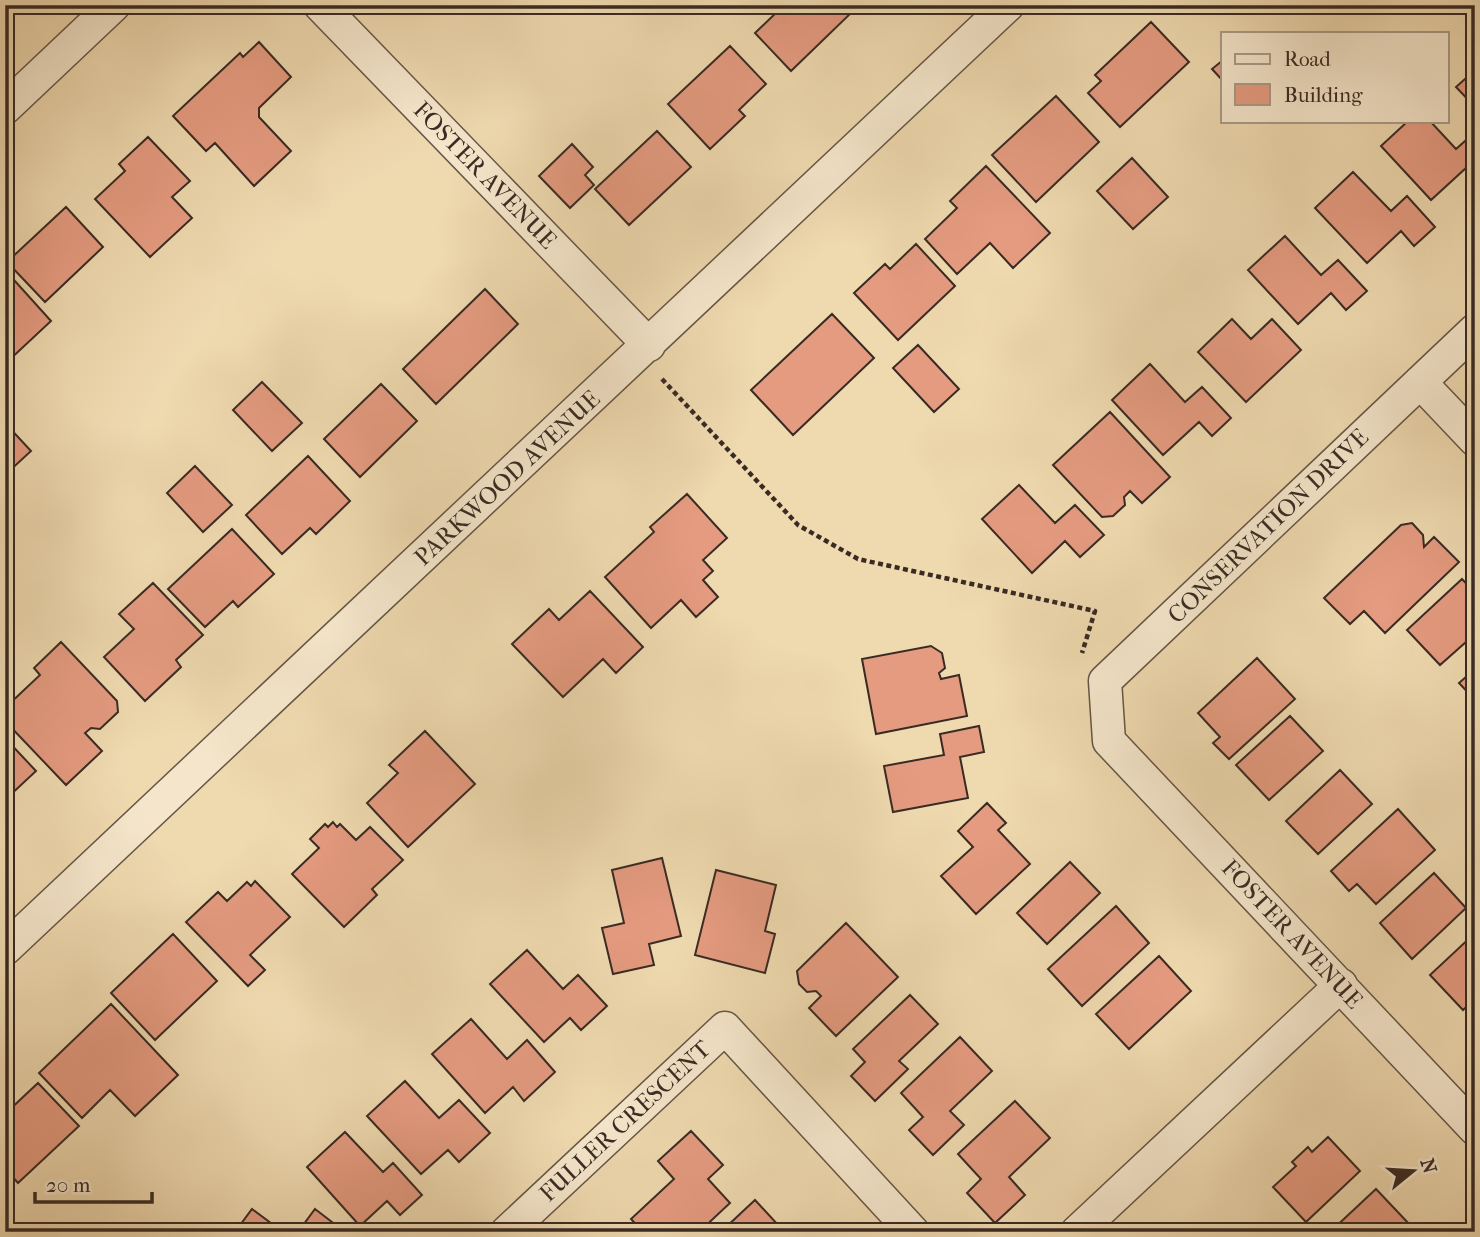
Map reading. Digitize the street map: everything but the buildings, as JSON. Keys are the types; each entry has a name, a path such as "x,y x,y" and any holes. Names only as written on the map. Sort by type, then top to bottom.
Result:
{"street":[{"path":"5,108 114,5"},
{"name":"FOSTER AVENUE","path":"320,5 649,345"},
{"name":"PARKWOOD AVENUE","path":"5,949 1008,5"},
{"name":"CONSERVATION DRIVE","path":"1109,741 1105,681 1475,330"},
{"path":"1420,382 1475,440"},
{"name":"FOSTER AVENUE","path":"1109,741 1475,1129"},
{"path":"1077,1232 1341,985"},
{"name":"FULLER CRESCENT","path":"507,1232 724,1028 914,1232"}],"path":[{"path":"661,378 798,525 858,559 1095,611 1079,660"}]}
